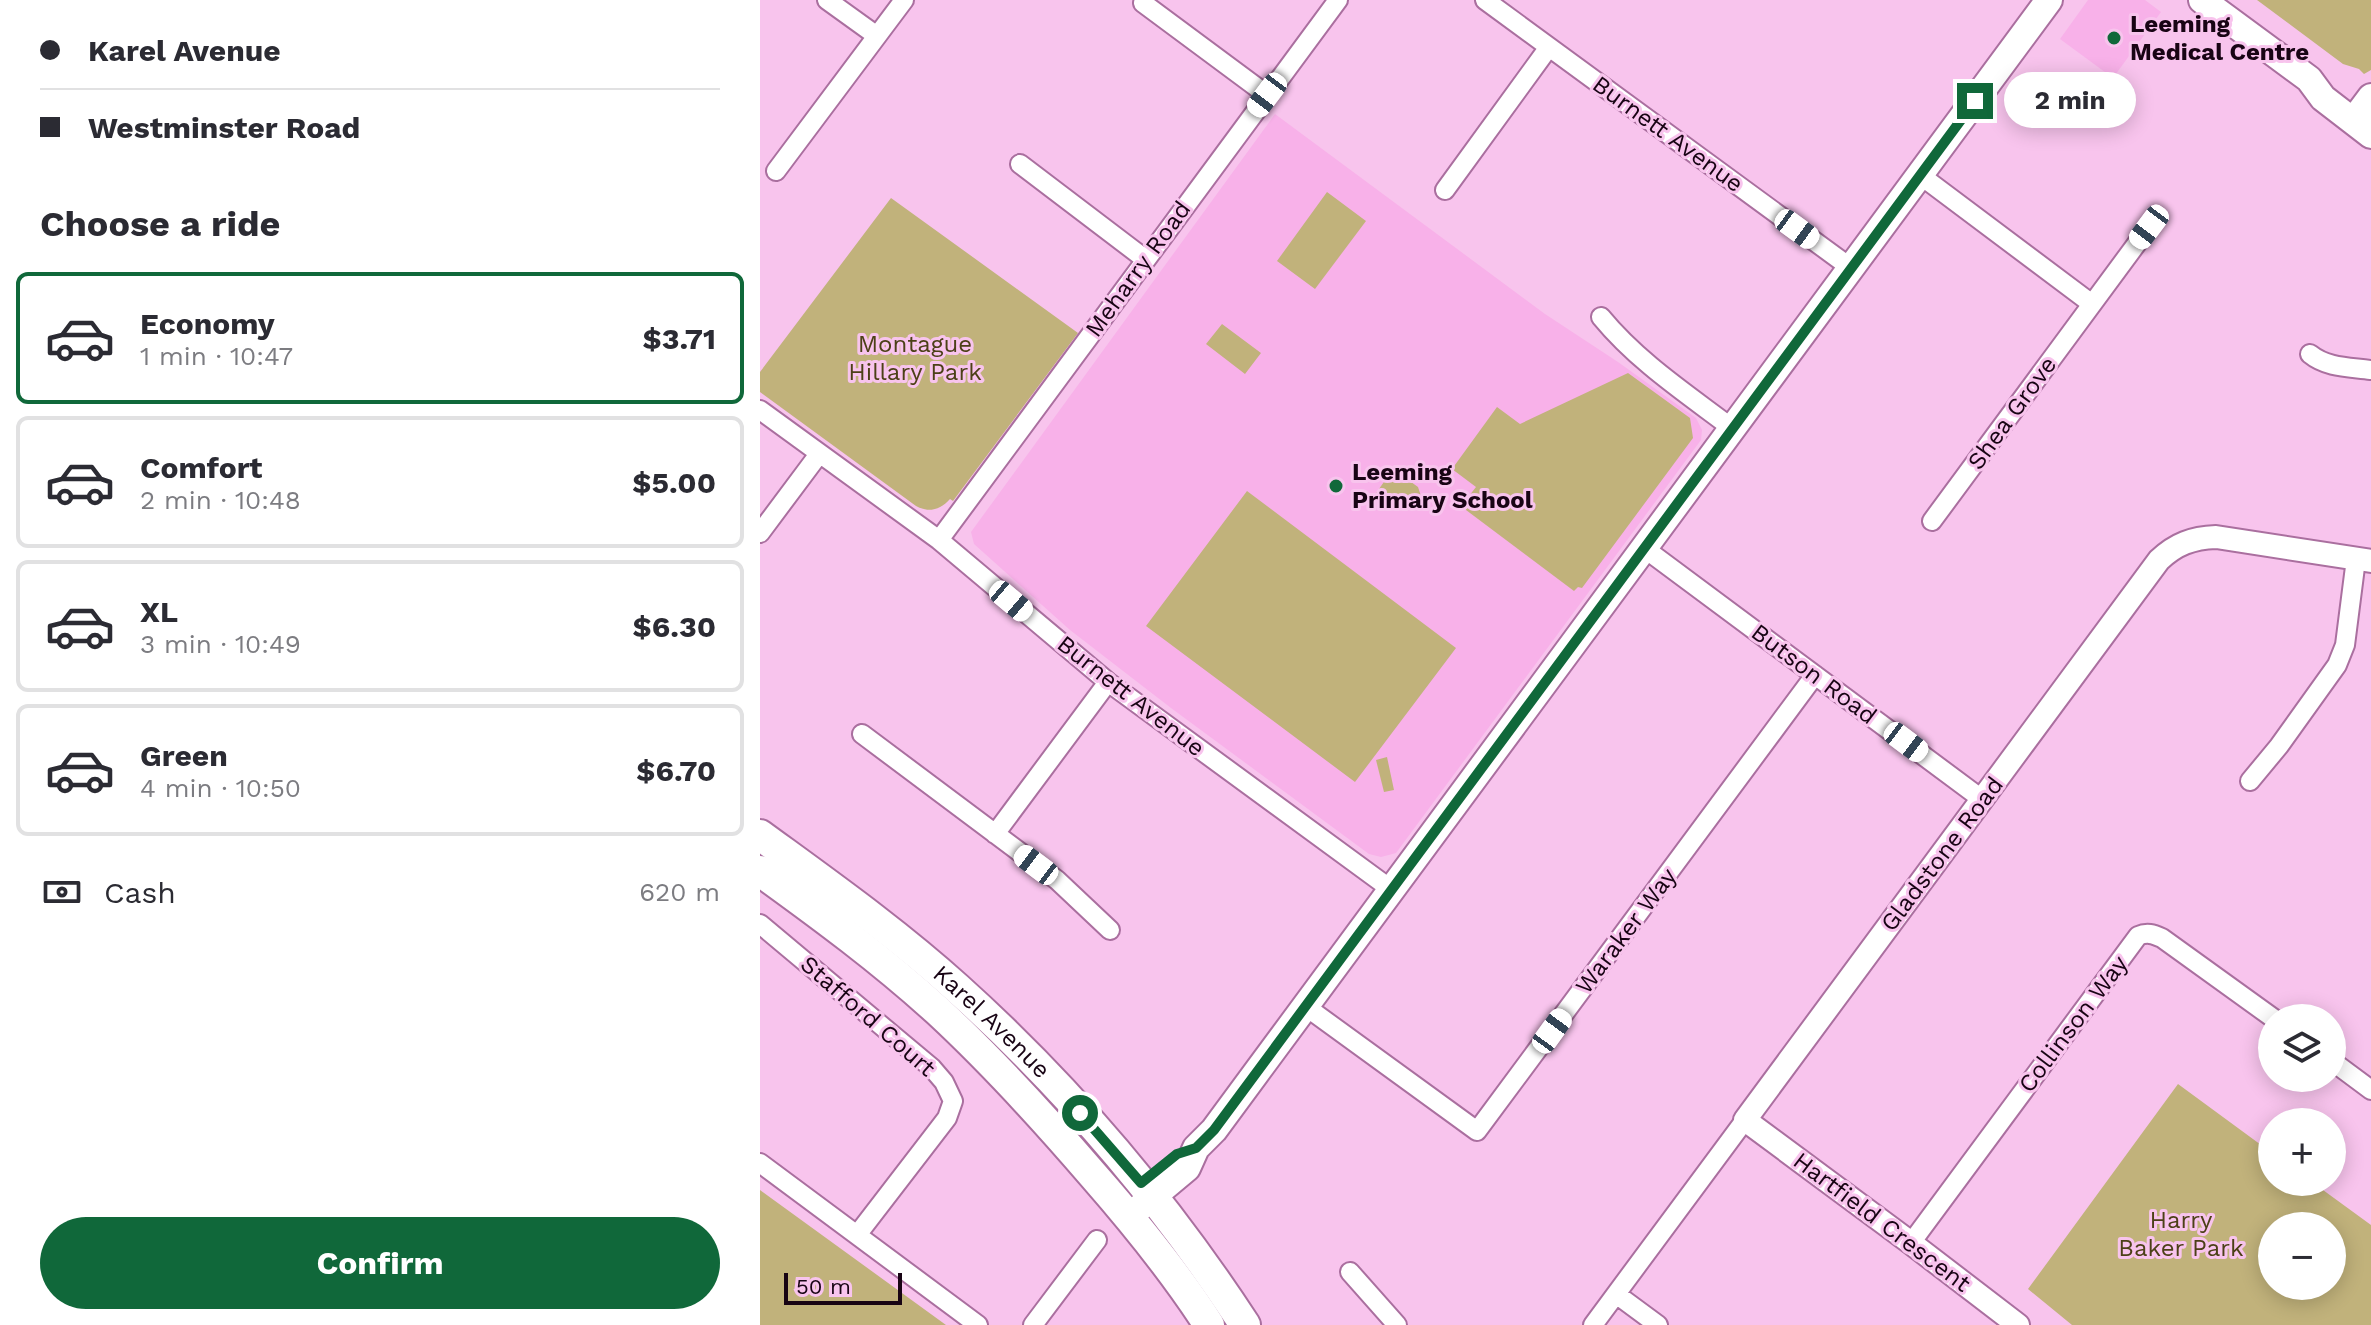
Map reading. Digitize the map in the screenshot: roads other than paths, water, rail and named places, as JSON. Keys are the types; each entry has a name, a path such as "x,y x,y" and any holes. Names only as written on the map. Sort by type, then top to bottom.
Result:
{"main road":[{"path":"1123,1210 1147,1190 1177,1154 1196,1148 1214,1130 2049,0"},
{"path":"2202,0 2309,79 2332,84 2366,118"},
{"name":"Karel Avenue","path":"760,835 885,928 955,987 1049,1078 1177,1226 1245,1325"},
{"name":"Karel Avenue","path":"760,871 936,1009 1037,1111 1151,1244 1209,1325"}],"street":[{"path":"827,0 877,36"},
{"path":"776,171 904,0"},
{"name":"Meharry Road","path":"939,540 1338,0"},
{"name":"Burnett Avenue","path":"1485,0 1851,268"},
{"path":"1143,3 1267,95"},
{"path":"1445,190 1549,47"},
{"path":"1020,164 1145,259"},
{"path":"1920,175 2092,304"},
{"name":"Shea Grove","path":"1932,521 2149,227"},
{"path":"1601,317 1620,341 1644,362 1733,429"},
{"path":"2310,354 2328,364 2371,370"},
{"name":"Burnett Avenue","path":"760,410 939,540 1108,682 1392,890"},
{"path":"760,533 819,454"},
{"name":"Gladstone Road","path":"1593,1325 2159,560 2170,550 2193,539 2216,537 2364,560"},
{"name":"Butson Road","path":"1644,548 1983,800"},
{"path":"2250,781 2337,665 2345,645 2364,560"},
{"name":"Waraker Way","path":"1305,1006 1477,1131 1815,675"},
{"path":"995,834 1108,682"},
{"path":"862,734 1057,880 1110,930"},
{"name":"Stafford Court","path":"760,924 932,1068 944,1082 953,1101 947,1118 857,1235"},
{"name":"Collinson Way","path":"1911,1243 2138,936 2144,933 2162,938 2258,1007"},
{"path":"2346,1071 2371,1090"},
{"name":"Hartfield Crescent","path":"1745,1120 2018,1325"},
{"path":"760,1163 978,1325"},
{"path":"1033,1325 1097,1240"},
{"path":"1350,1272 1397,1325"},
{"path":"1616,1294 1658,1325"}],"place":[{"name":"Leeming Medical Centre","path":"2114,38"},
{"name":"Leeming Primary School","path":"1336,486"}],"park label":[{"name":"Montague Hillary Park","path":"915,358"},
{"name":"Harry Baker Park","path":"2181,1234"}]}
